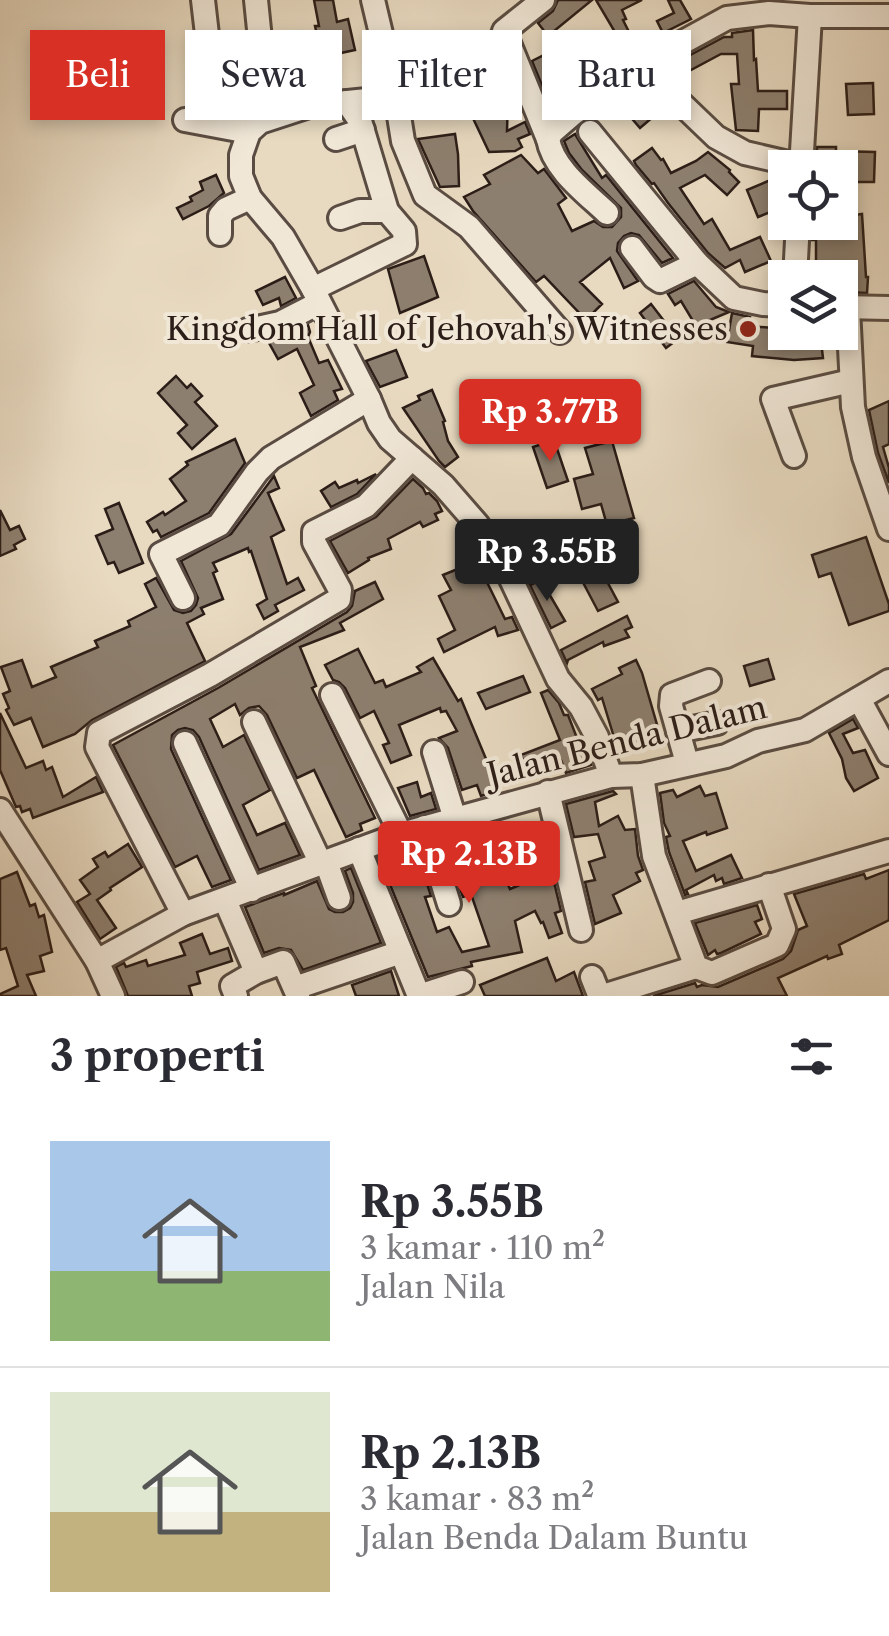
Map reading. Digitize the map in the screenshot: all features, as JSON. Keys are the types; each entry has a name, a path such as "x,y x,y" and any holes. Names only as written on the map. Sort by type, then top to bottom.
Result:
{"street":[{"path":"203,0 206,30"},
{"path":"256,0 259,30"},
{"path":"373,0 380,30"},
{"path":"544,0 504,31 549,147 568,176 608,213"},
{"path":"691,37 726,18 779,7 810,16 889,16"},
{"path":"802,150 810,16"},
{"path":"362,100 309,106 260,122 249,132 241,155 241,176 250,198 283,237 316,296 379,423 390,438 443,485 503,562 558,679 581,708 597,738 611,776"},
{"path":"248,330 280,323 316,296 405,244 404,231 388,210 363,130 347,102"},
{"path":"691,113 716,137 745,153 768,158"},
{"path":"185,120 249,132"},
{"path":"400,120 403,141 425,194 469,227 560,332"},
{"path":"548,139 566,120"},
{"path":"336,139 363,130"},
{"path":"590,132 696,264 734,298 768,304"},
{"path":"220,234 220,216 250,198"},
{"path":"340,218 360,211 388,210"},
{"path":"632,248 654,278 660,280 696,264"},
{"path":"858,308 889,308"},
{"path":"848,350 853,407 864,457 889,530"},
{"path":"794,456 773,399 851,381"},
{"path":"183,598 161,554 219,525 271,458 369,398"},
{"path":"183,914 97,746 99,734 210,676 339,599 340,590 314,542 314,532 366,506 412,458"},
{"path":"688,763 671,706 672,696 710,681"},
{"name":"Jalan Benda Dalam","path":"97,960 183,914 401,834 611,776 642,774 726,756 758,741 806,730 889,681"},
{"path":"332,695 401,834"},
{"path":"860,698 889,754"},
{"path":"254,722 339,898"},
{"path":"678,731 717,723"},
{"path":"186,743 252,890"},
{"path":"434,752 455,819"},
{"path":"642,774 654,856 696,967"},
{"path":"548,792 581,930"},
{"path":"0,810 97,960 113,996"},
{"path":"425,827 450,904"},
{"path":"358,849 419,996 462,982"},
{"path":"677,913 889,851"},
{"path":"604,991 696,967 712,974 777,945 784,929 769,885"},
{"path":"226,900 256,972"},
{"path":"236,996 232,986 282,962 296,992 401,952"}],"building":[{"path":"314,0 333,0 337,22 348,19 355,50 342,53 342,30 316,30 315,26 319,26"},
{"path":"558,0 592,0 555,30 543,30 538,23 553,11"},
{"path":"596,0 642,0 622,10 628,30 614,30"},
{"path":"668,0 680,0 691,19 662,30 657,21 674,13"},
{"path":"753,30 758,91 787,91 787,109 759,109 758,131 736,130 731,84 739,84 737,54 721,54 691,70 691,55 724,37 732,37 732,33"},
{"path":"542,56 542,86 532,61"},
{"path":"873,83 874,114 848,115 846,84"},
{"path":"474,120 507,120 507,131 525,122 530,134 518,139 522,147 489,152"},
{"path":"633,120 649,120 640,128"},
{"path":"455,134 459,186 440,187 418,139"},
{"path":"575,134 602,178 606,175 673,258 662,263 639,235 624,236 617,251 638,281 624,288 610,258 580,282 602,304 586,320 544,276 536,282 464,197 490,184 484,175 521,155 538,173 544,169 566,198 558,204 572,231 594,221 612,227 621,217 621,208 569,153 564,141"},
{"path":"652,148 671,173 708,152 739,182 727,195 705,175 680,188 704,224 712,219 730,250 760,237 771,260 745,272 740,260 725,268 708,253 634,161"},
{"path":"858,152 875,152 874,182 858,182"},
{"path":"216,175 224,193 183,219 177,208 203,190 200,182"},
{"path":"768,181 768,213 758,217 747,190"},
{"path":"862,214 867,293 858,293 858,260 816,260 816,240 858,240 858,215"},
{"path":"424,256 438,297 400,313 388,269"},
{"path":"285,277 296,298 281,306 279,298 263,305 256,291"},
{"path":"694,281 716,307 729,312 696,326 681,301 675,305 668,294"},
{"path":"651,304 678,339 666,348 640,313"},
{"path":"732,313 750,317 749,326 768,328 768,350 822,350 823,358 752,356 753,346 727,342"},
{"path":"308,325 308,337 319,363 328,360 342,389 334,391 338,400 311,416 300,393 314,385 297,349 278,359 268,341"},
{"path":"396,350 407,377 380,387 366,361"},
{"path":"176,376 202,396 195,402 217,426 192,449 178,433 187,425 158,393"},
{"path":"432,390 445,421 448,441 458,457 445,467 403,408"},
{"path":"889,401 889,444 883,447 889,483 869,410"},
{"path":"235,439 245,463 209,513 161,537 157,530 153,532 147,522 186,501 170,479 188,465 186,462"},
{"path":"554,440 568,481 547,488 533,447"},
{"path":"612,441 634,518 607,525 601,504 582,509 574,479 593,474 585,448"},
{"path":"376,474 357,494 331,507 321,491 335,482 339,488"},
{"path":"274,476 279,488 268,493 284,530 271,537 287,584 298,578 304,590 275,605 278,611 264,619 257,605 267,599 251,551 248,548 213,563 223,599 201,608 204,614 187,623 205,661 92,720 75,734 43,747 31,718 14,725 6,710 9,708 3,694 10,691 1,667 22,660 32,687 56,677 51,667 98,647 95,641 130,626 128,621 156,607 145,584 156,578 174,610 191,611 198,598 181,561 231,534"},
{"path":"413,479 437,501 442,511 435,514 438,520 423,527 420,522 388,539 391,549 368,558 348,573 330,541 376,517"},
{"path":"119,503 143,563 119,573 114,562 108,564 96,536 113,529 105,509"},
{"path":"0,510 10,530 19,526 25,539 14,545 16,549 0,556"},
{"path":"498,521 542,529 535,552 515,546 518,538 503,536"},
{"path":"866,537 889,611 849,625 831,573 819,577 812,555"},
{"path":"586,542 618,602 598,611 567,552"},
{"path":"482,559 486,568 483,574 505,619 512,617 518,630 498,636 495,627 444,652 438,639 455,630 439,596 451,590 443,575"},
{"path":"541,580 565,621 551,628 530,585"},
{"path":"375,582 383,599 340,623 344,630 300,647 316,686 312,688 375,818 360,824 362,830 346,837 314,770 297,778 267,715 259,706 240,715 235,704 210,719 223,747 244,735 270,790 243,805 257,835 285,823 300,855 259,870 199,737 185,728 172,735 171,749 231,880 212,887 197,856 175,867 113,745 347,612 355,591"},
{"path":"627,616 632,627 625,630 629,637 604,646 603,642 567,663 561,650"},
{"path":"358,649 375,683 383,680 386,687 421,672 417,667 433,658 458,701 461,699 499,790 481,796 477,785 462,790 448,748 439,738 457,731 446,711 441,712 440,708 399,725 411,755 391,763 383,745 389,743 374,711 360,718 345,688 333,680 325,665"},
{"path":"768,659 774,679 750,686 744,666"},
{"path":"636,660 660,735 617,747 602,698 598,700 592,689 622,674 619,668"},
{"path":"523,676 530,692 486,709 478,693"},
{"path":"548,690 564,715 568,715 591,765 566,773 561,760 528,773 521,755 560,740 541,693"},
{"path":"0,713 26,768 43,761 46,770 52,767 63,797 96,777 103,792 33,818 30,809 22,812 0,770"},
{"path":"853,719 858,728 843,734 853,753 865,750 878,778 854,791 829,733"},
{"path":"417,782 421,797 431,793 436,809 410,816 398,788"},
{"path":"700,786 705,796 716,793 727,828 683,841 696,871 731,855 742,878 724,884 722,878 716,881 714,875 686,890 685,895 669,852 666,837 670,836 660,793 673,790 677,797"},
{"path":"613,791 616,794 595,802 599,826 618,816 625,830 635,829 643,870 636,873 640,881 613,895 621,913 595,924 585,882 595,880 589,862 605,857 598,834 574,837 566,804"},
{"path":"481,827 490,857 495,855 510,889 543,875 545,880 553,878 561,911 555,913 562,933 549,938 535,911 515,921 522,952 471,962 472,966 428,977 379,858 415,846 431,896 425,897 437,932 449,927 462,952 489,946 471,894 463,897 457,880 479,872 471,850 466,852 463,840 446,845 444,838"},
{"path":"128,844 142,867 97,900 116,928 100,939 77,902 90,894 80,880 98,867 93,859 105,852 108,857"},
{"path":"351,868 381,943 303,970 291,950 279,948 264,953 245,907 317,881 329,909 343,912 353,902 345,871"},
{"path":"889,870 889,920 839,945 842,954 828,959 827,956 778,978 787,996 653,996 695,983 697,987 718,987 783,959 791,951 798,930 807,926 794,894 864,874 866,879"},
{"path":"17,872 30,906 35,904 39,917 44,915 52,952 40,956 44,971 27,975 36,996 0,996 18,986 6,948 0,950 0,879"},
{"path":"757,905 762,919 755,922 761,934 708,955 695,923"},
{"path":"202,934 210,954 228,948 232,961 197,972 200,983 189,986 192,996 128,996 116,967 146,960 148,966 185,955 180,943"},
{"path":"547,958 556,981 574,972 583,996 485,996 480,985"},
{"path":"391,971 399,996 356,996 352,985"}],"place":[{"name":"Kingdom Hall of Jehovah's Witnesses","path":"748,329"}]}
